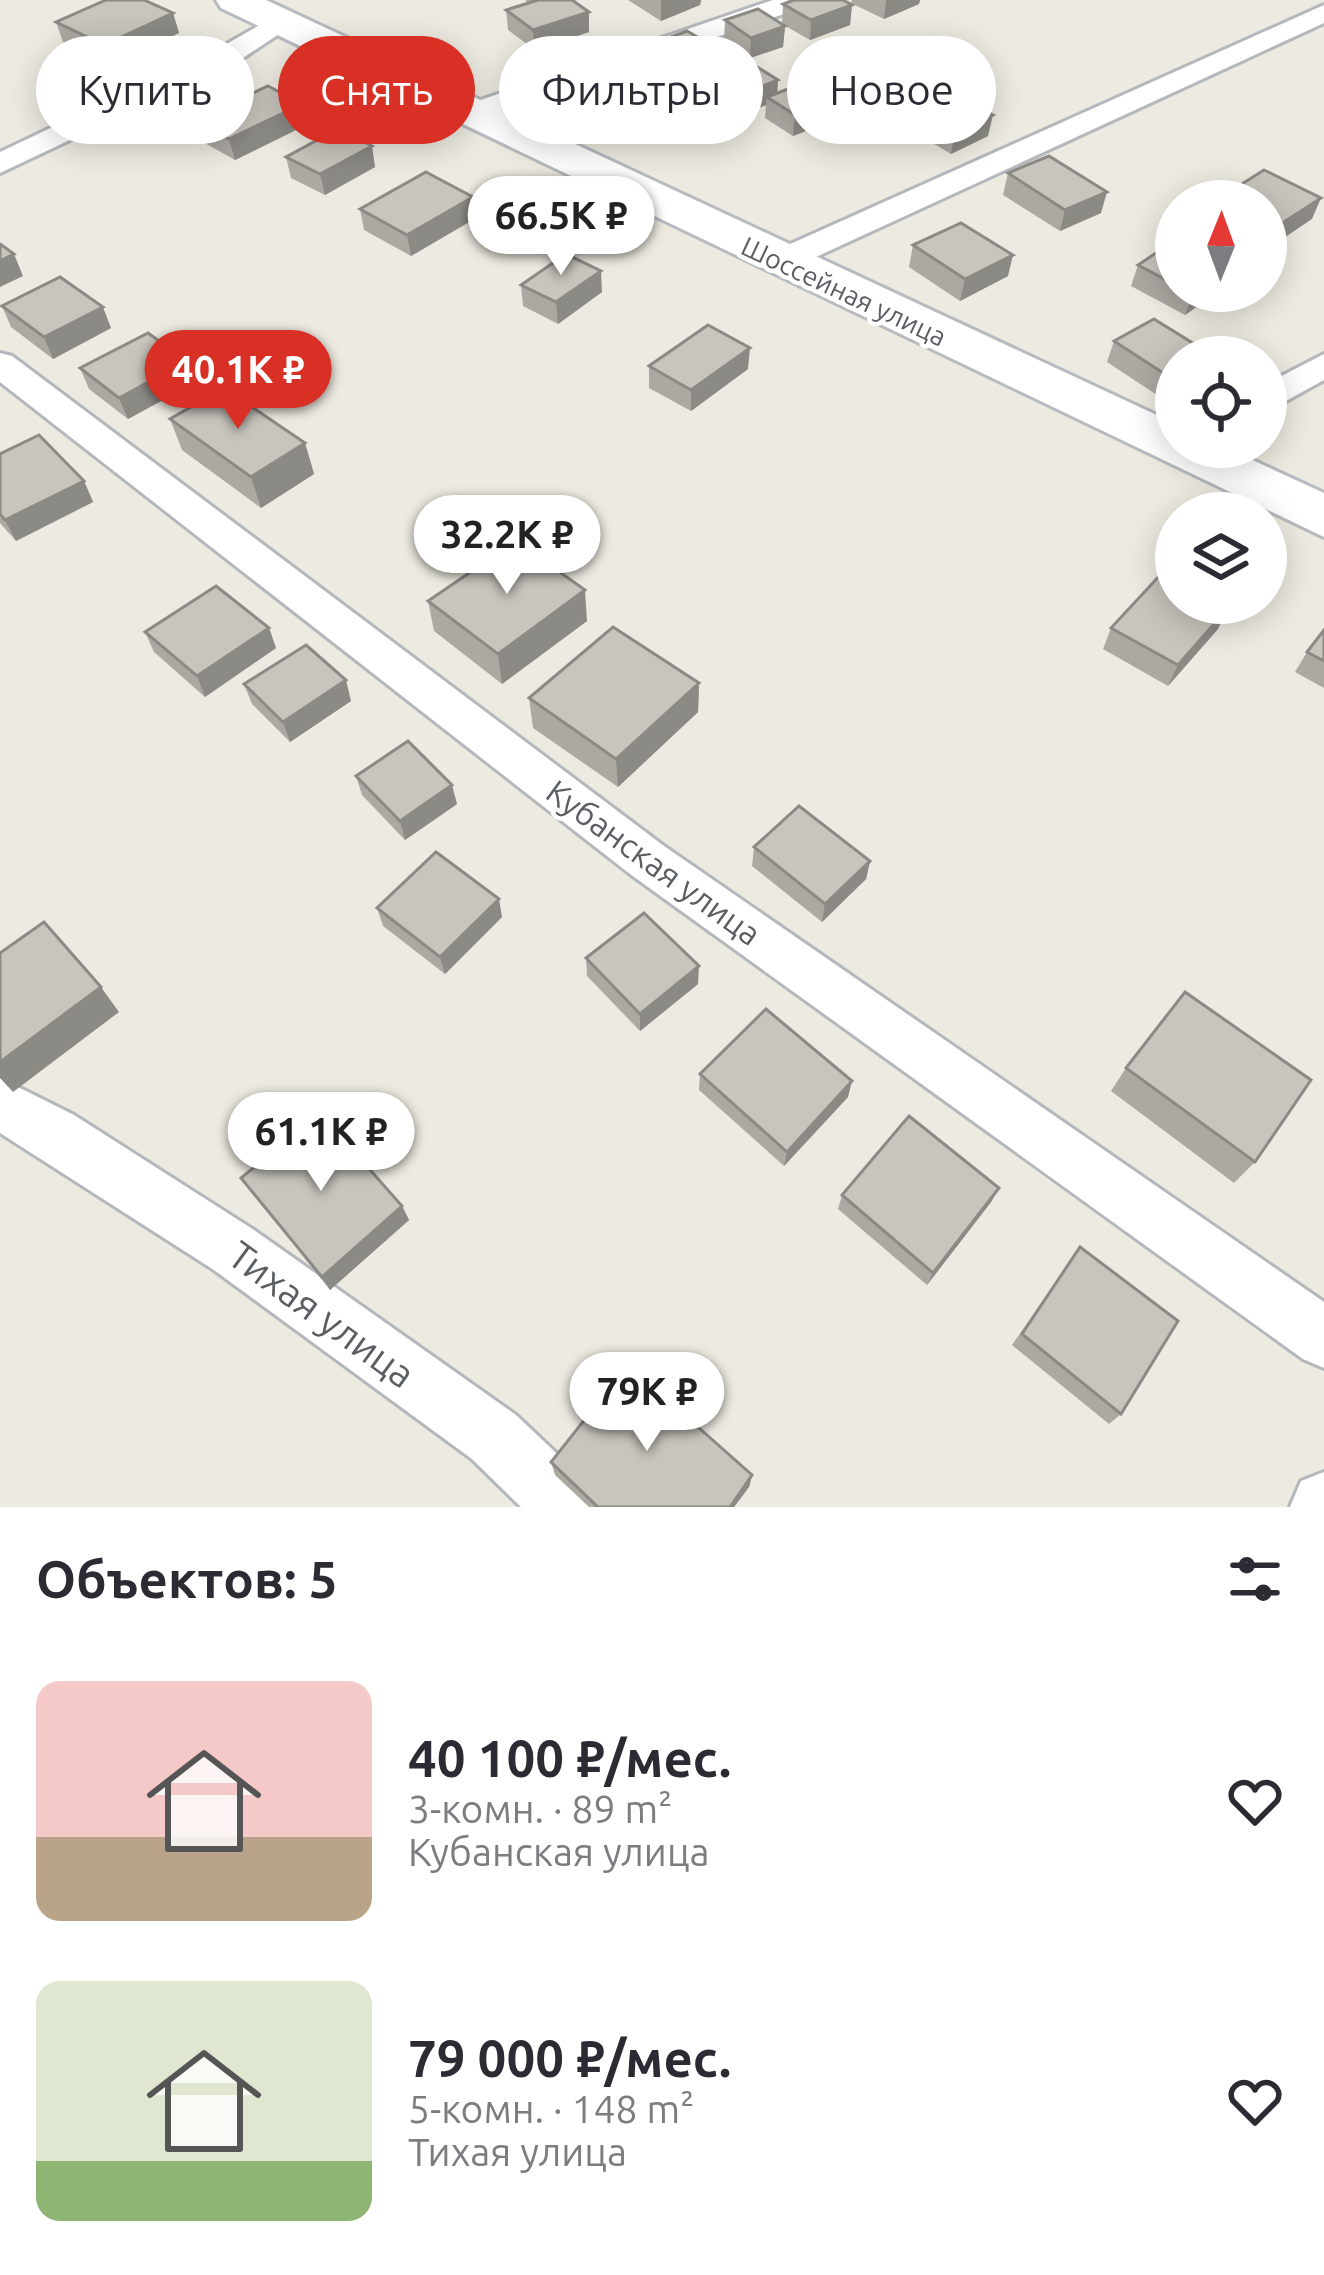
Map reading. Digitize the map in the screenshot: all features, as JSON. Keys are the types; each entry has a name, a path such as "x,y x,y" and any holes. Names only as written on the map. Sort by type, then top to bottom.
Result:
{"main road":[{"name":"Шоссейная улица","path":"236,0 309,36"},
{"name":"Шоссейная улица","path":"475,113 1155,435"},
{"name":"Шоссейная улица","path":"1224,468 1324,518"}],"street":[{"path":"475,111 797,0"},
{"path":"780,261 1324,13"},
{"path":"0,164 233,52 279,22"},
{"name":"Кубанская улица","path":"0,364 647,860 1324,1338"},
{"path":"1287,387 1324,365"},
{"name":"Тихая улица","path":"0,1105 55,1134 252,1263 494,1437 566,1507"}],"building":[{"path":"106,0 144,0 173,13 123,36 85,36 56,22"},
{"path":"538,0 572,0 589,12 533,30 506,10"},
{"path":"843,0 852,5 811,20 783,4"},
{"path":"758,9 785,26 748,36 725,20"},
{"path":"763,71 778,80 763,86"},
{"path":"268,86 278,91 278,116 254,127 254,93"},
{"path":"787,89 787,110 767,97"},
{"path":"310,144 372,146 320,174 286,157"},
{"path":"1049,156 1107,192 1065,210 1008,173"},
{"path":"1264,170 1284,180 1248,180"},
{"path":"426,172 473,197 407,235 360,209"},
{"path":"1287,181 1321,198 1287,220"},
{"path":"961,223 1013,255 965,279 913,245"},
{"path":"0,244 14,254 0,261"},
{"path":"566,254 601,271 556,302 521,285"},
{"path":"1155,254 1155,274 1138,265"},
{"path":"60,277 103,307 44,337 2,306"},
{"path":"1154,319 1181,336 1155,336 1155,368 1114,341"},
{"path":"708,325 750,348 691,390 649,366"},
{"path":"148,333 187,361 119,398 80,368"},
{"path":"224,388 305,443 251,477 170,419"},
{"path":"39,435 84,481 5,520 0,514 0,454"},
{"path":"516,541 585,590 498,654 428,601"},
{"path":"1155,581 1155,624 1214,624 1178,665 1111,628"},
{"path":"216,586 269,628 197,676 145,632"},
{"path":"613,627 699,683 616,759 529,698"},
{"path":"1324,630 1324,661 1307,652"},
{"path":"306,645 346,680 283,722 244,684"},
{"path":"408,741 452,785 400,821 356,776"},
{"path":"799,806 870,861 825,904 754,847"},
{"path":"436,852 499,899 440,957 377,908"},
{"path":"644,913 699,966 640,1014 586,958"},
{"path":"44,922 101,987 0,1062 0,953"},
{"path":"1185,992 1311,1080 1255,1162 1126,1068"},
{"path":"766,1009 852,1081 787,1152 700,1074"},
{"path":"320,1113 402,1206 322,1277 241,1178"},
{"path":"909,1116 999,1188 933,1273 842,1195"},
{"path":"1080,1247 1178,1321 1121,1414 1022,1334"},
{"path":"628,1365 752,1475 730,1507 598,1507 551,1462"}]}
